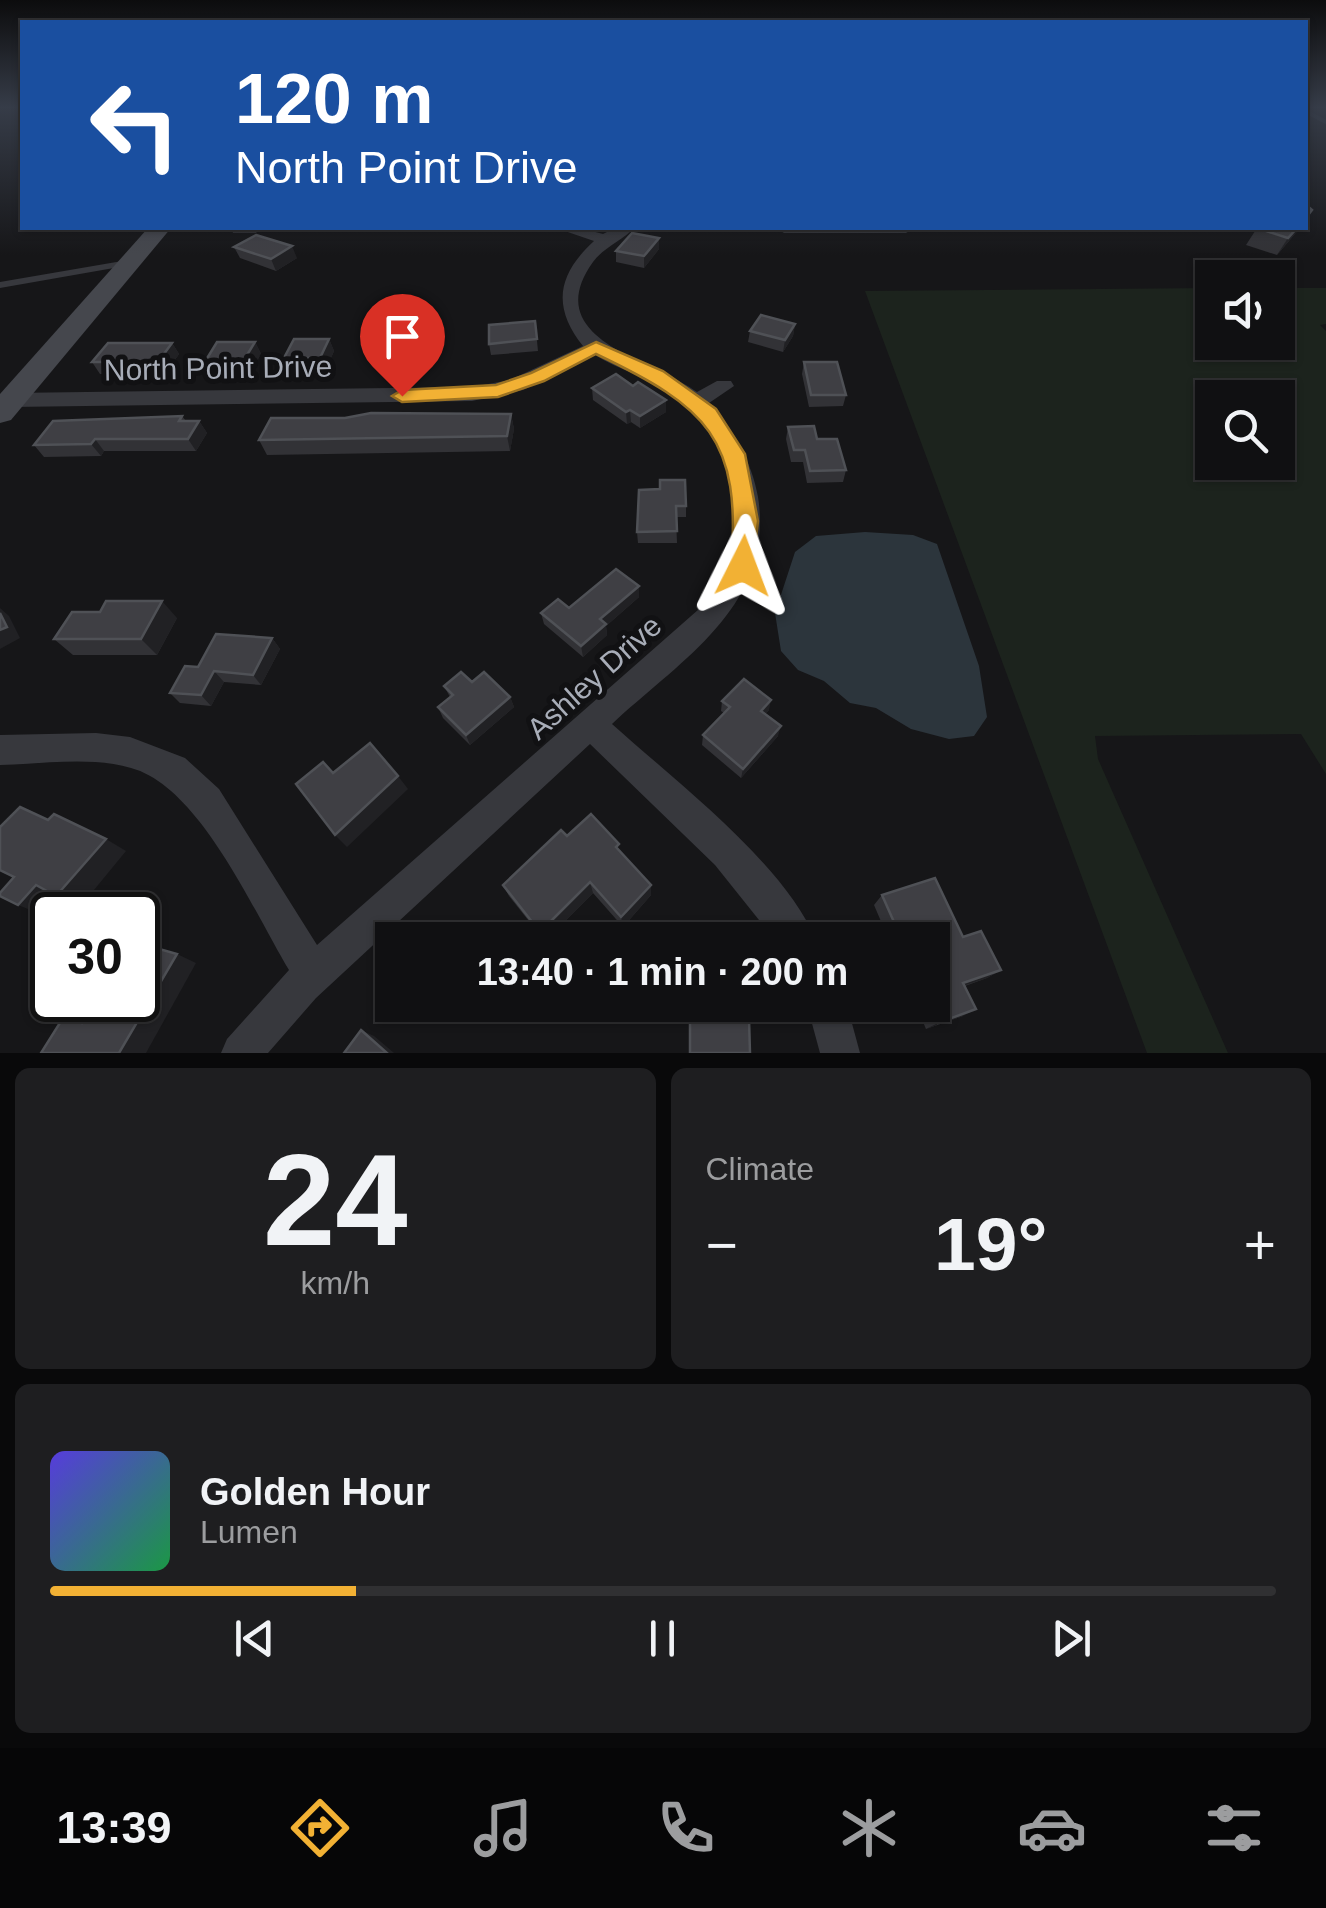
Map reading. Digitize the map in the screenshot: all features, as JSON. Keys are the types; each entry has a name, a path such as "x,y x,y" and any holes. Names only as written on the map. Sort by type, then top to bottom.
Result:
{"main road":[{"path":"6,406 158,230"}],"street":[{"path":"584,230 615,233"},
{"path":"596,347 578,328 572,304 577,270 590,249 615,233"},
{"name":"Ashley Drive","path":"242,1053 266,1020 313,974 717,610 743,566 748,544 741,477 723,432 696,401 656,375 596,347"},
{"name":"North Point Drive","path":"6,406 472,394 538,377 596,347"},
{"path":"696,401 724,386"},
{"path":"590,724 748,876 786,922"},
{"path":"0,750 96,748 130,752 174,769 206,801 313,974"},
{"path":"832,1022 840,1053"}],"lane":[{"path":"0,285 130,262"}],"shaded area":[{"path":"1195,288 1195,360 1295,360 1295,288 1326,288 1326,324 1320,325 1326,331 1326,774 1301,734 1095,736 1098,759 1228,1053 1147,1053 865,291"},
{"path":"865,532 913,535 937,544 979,666 987,717 974,736 949,739 911,729 876,708 850,703 824,681 798,670 781,651 775,613 795,552 816,536"}],"building":[{"path":"1263,230 1295,230 1288,238"},
{"path":"632,233 659,238 644,256 616,251"},
{"path":"256,235 292,246 271,259 234,247"},
{"path":"761,315 795,324 785,340 750,331"},
{"path":"535,321 537,339 489,344 489,325"},
{"path":"294,339 329,339 320,358 284,358"},
{"path":"217,342 255,342 244,360 206,360"},
{"path":"108,343 172,343 158,362 92,362"},
{"path":"804,362 837,362 846,395 811,395"},
{"path":"616,374 633,386 638,382 666,400 640,416 630,410 626,412 592,388"},
{"path":"371,413 511,414 507,436 259,440 271,418 345,418"},
{"path":"182,416 179,421 199,421 188,439 95,439 91,444 34,445 53,421"},
{"path":"814,426 817,439 837,439 846,470 810,471 805,450 794,450 788,427"},
{"path":"660,480 685,480 686,506 676,506 677,531 637,532 639,490 660,489"},
{"path":"616,569 639,586 600,619 606,624 581,646 541,613 558,599 569,608"},
{"path":"106,601 162,601 141,639 54,639 72,612 100,612"},
{"path":"216,634 272,638 253,675 214,671 201,695 170,693 185,666 198,667"},
{"path":"461,672 472,682 484,672 510,697 466,735 438,707 453,695 444,686"},
{"path":"744,679 771,700 761,711 781,726 743,769 703,735 730,707 722,701"},
{"path":"370,743 398,776 335,835 296,784 323,762 333,773"},
{"path":"20,807 48,820 54,814 106,839 60,892 49,892 36,885 18,905 0,896 14,877 0,870 0,827"},
{"path":"591,814 651,885 621,917 590,882 550,922 532,922 503,885 561,830 567,836"},
{"path":"935,878 963,937 981,931 1001,970 963,983 976,1009 950,1019 950,922 894,922 882,895"},
{"path":"160,949 177,954 160,983"},
{"path":"60,1022 137,1022 119,1053 41,1053"},
{"path":"690,1022 749,1022 750,1053 690,1053"},
{"path":"361,1030 387,1053 344,1053"}],"route":[{"path":"402,396 498,390 538,377 596,347 656,375 709,414 734,454 741,477 748,544 743,566"}]}
